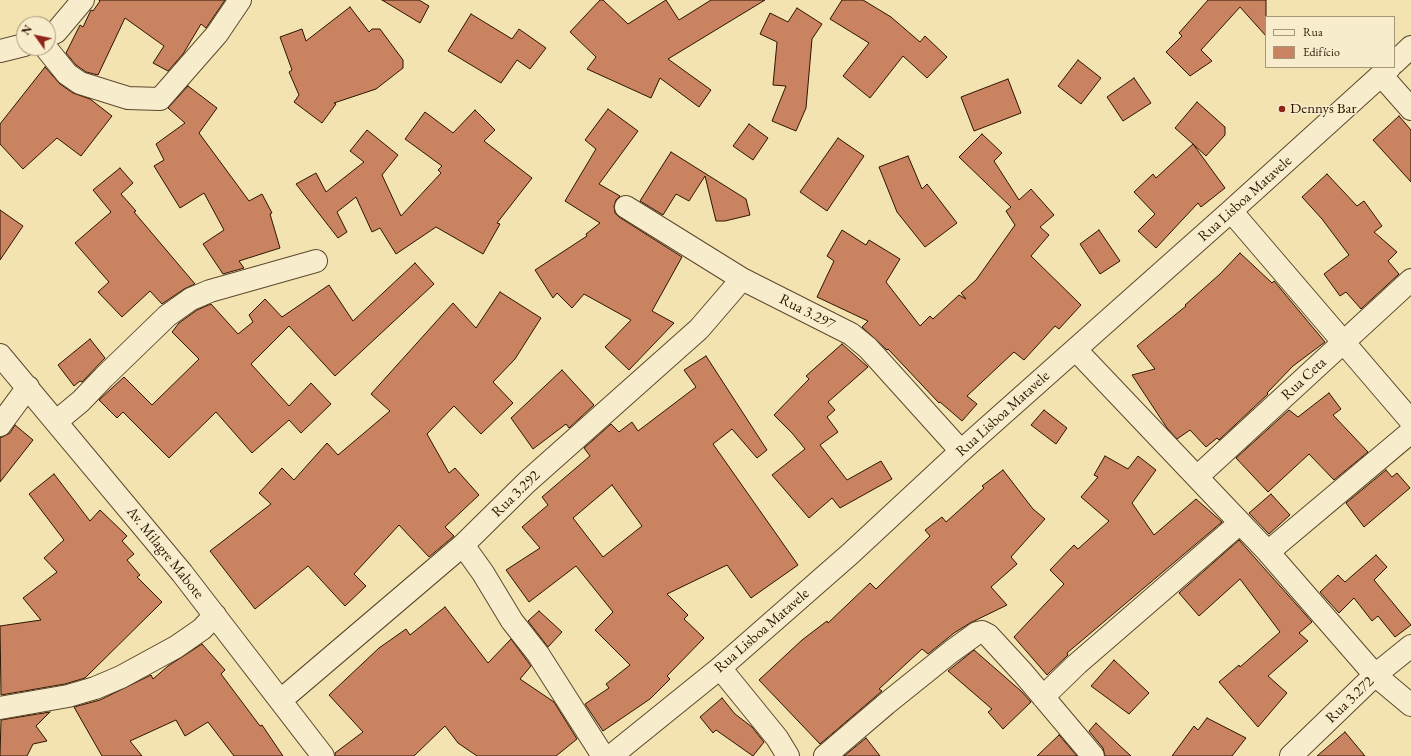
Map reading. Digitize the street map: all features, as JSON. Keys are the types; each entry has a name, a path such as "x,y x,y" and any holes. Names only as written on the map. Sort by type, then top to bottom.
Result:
{"street":[{"path":"56,32 83,0"},
{"path":"52,56 67,74 80,83 128,98 160,98 217,34 240,0"},
{"path":"0,51 16,47"},
{"name":"Rua Lisboa Matavele","path":"1395,62 1411,47"},
{"path":"1388,68 1411,109"},
{"name":"Rua Lisboa Matavele","path":"611,756 720,668 850,554 961,451 1231,211 1388,68"},
{"name":"Rua 3.297","path":"626,207 742,279 851,334 868,348 961,451"},
{"path":"1231,211 1411,421"},
{"path":"57,421 81,401 167,316 191,299 210,291 316,262"},
{"name":"Rua 3.292","path":"281,700 463,545 527,482 699,329 742,279"},
{"name":"Rua Ceta","path":"1196,477 1411,280"},
{"path":"1076,350 1268,552 1375,675 1411,705"},
{"name":"Av. Milagre Mabote","path":"0,355 57,421 182,572 323,756"},
{"path":"0,425 28,387"},
{"path":"1268,552 1411,432"},
{"path":"1043,697 1078,664 1240,523"},
{"path":"463,545 512,621 538,654 603,756"},
{"path":"0,708 68,696 95,688 121,677 176,647 202,629 215,615"},
{"path":"825,756 886,704 952,651 977,633 982,632 988,635 1093,756"},
{"name":"Rua 3.272","path":"1299,754 1375,675 1411,646"},
{"path":"720,668 777,738 788,756"}],"building":[{"path":"99,0 225,0 206,28 201,24 183,54 168,71 153,63 164,46 125,18 98,75 86,72 76,65 66,53 80,25 83,27 91,10 93,11 100,1"},
{"path":"382,0 419,0 429,6 420,23"},
{"path":"600,0 603,0 628,24 666,0 679,20 711,0 765,0 668,59 711,90 699,107 660,78 651,98 587,69 596,57 570,32"},
{"path":"842,0 863,0 891,17 920,42 925,36 947,57 927,78 903,56 870,98 843,76 869,43 830,19"},
{"path":"1208,0 1266,0 1265,35 1240,7 1201,50 1212,61 1190,76 1166,52 1182,36 1179,33"},
{"path":"350,7 369,32 372,29 380,29 403,60 403,68 376,89 334,103 336,104 322,123 294,102 299,95 289,72 292,70 280,37 302,29 306,41"},
{"path":"797,8 822,24 812,39 806,108 796,131 772,121 786,86 773,85 777,42 760,34 770,13 788,22"},
{"path":"471,14 512,39 519,29 546,48 530,69 517,60 501,83 448,51"},
{"path":"1078,60 1101,78 1081,104 1058,86"},
{"path":"45,67 60,84 73,93 90,99 112,116 81,156 57,138 23,169 0,144 0,124"},
{"path":"1134,78 1151,103 1123,121 1107,97"},
{"path":"1008,79 1021,113 974,131 961,97"},
{"path":"188,86 217,108 199,133 249,201 262,194 272,213 270,214 280,248 239,261 244,268 223,274 203,244 224,230 204,193 180,208 154,166 164,160 156,144 185,123 168,108"},
{"path":"1197,102 1225,127 1225,135 1206,156 1175,128"},
{"path":"608,109 638,131 599,184 620,196 616,200 614,206 615,213 619,217 682,257 652,311 674,323 629,370 605,347 631,320 584,294 572,308 557,293 553,298 535,270 587,236 586,234 600,223 565,201 596,149 585,140"},
{"path":"475,110 495,130 484,141 532,178 497,223 500,224 483,254 436,227 396,254 380,228 372,232 356,197 337,212 347,232 338,238 296,184 316,173 326,192 364,162 350,151 367,130 398,155 382,175 401,216 441,173 438,170 442,166 405,139 425,112 453,133"},
{"path":"1399,116 1411,130 1411,182 1373,140"},
{"path":"749,124 768,138 753,160 733,146"},
{"path":"982,134 1002,153 994,161 1019,200 1031,189 1054,215 1040,227 1049,235 1031,256 1081,305 1059,329 1055,326 1024,360 1014,352 967,396 977,404 962,421 940,402 939,403 888,349 887,350 862,327 868,321 817,297 834,261 827,256 842,230 866,245 869,240 900,259 886,282 920,326 930,316 933,319 959,295 966,299 961,293 976,280 1015,225 1006,211 1011,207 959,157"},
{"path":"838,138 864,156 827,211 800,192"},
{"path":"1193,144 1225,188 1201,207 1198,203 1156,248 1138,231 1155,214 1134,192 1153,174 1156,178"},
{"path":"671,152 746,199 750,215 725,221 716,221 705,176 689,201 676,194 663,215 640,201"},
{"path":"908,156 922,189 927,184 957,223 925,247 897,212 879,167"},
{"path":"120,168 133,183 121,194 136,211 134,212 195,284 184,289 162,304 150,291 122,317 98,292 109,282 75,243 111,212 93,190"},
{"path":"1327,174 1357,206 1364,201 1382,226 1374,232 1397,252 1388,261 1399,274 1361,309 1346,292 1340,296 1324,274 1349,255 1322,219 1302,197"},
{"path":"0,210 23,226 0,260"},
{"path":"1099,230 1120,261 1100,274 1080,244"},
{"path":"1240,253 1272,283 1274,281 1325,342 1293,366 1267,393 1268,394 1219,440 1217,438 1206,447 1190,430 1177,439 1167,428 1132,375 1155,369 1137,346 1186,306 1185,305 1220,274"},
{"path":"415,263 434,284 335,376 289,326 251,364 289,406 311,383 331,404 301,433 289,420 252,453 216,412 169,458 123,412 117,418 99,400 124,377 152,405 199,359 172,332 179,323 197,310 211,304 238,334 253,322 249,315 265,299 282,317 329,285 353,321"},
{"path":"500,292 541,318 515,359 493,382 513,403 481,434 454,406 427,434 449,473 455,468 479,495 445,527 454,536 429,557 399,525 354,574 366,586 345,606 308,566 255,609 210,551 271,504 259,493 282,468 294,480 327,443 338,455 390,411 371,394 453,303 476,328"},
{"path":"90,339 105,358 82,382 80,381 74,386 58,365"},
{"path":"842,344 868,367 828,402 835,410 827,417 838,432 820,445 847,480 881,461 892,479 840,508 832,498 809,518 772,475 805,449 774,415 809,379 806,376"},
{"path":"706,356 767,450 757,458 732,429 713,444 798,565 751,598 727,565 667,594 688,615 684,619 704,638 667,676 670,679 650,699 603,731 585,704 609,688 606,684 630,665 595,630 613,612 576,566 529,602 506,570 540,548 522,527 548,505 542,497 590,456 584,448 611,424 619,432 632,422 638,431 696,387 684,370","holes":["612,485 642,526 603,557 573,518"]},
{"path":"562,370 594,405 569,428 566,424 533,449 511,418"},
{"path":"1329,393 1341,409 1333,415 1368,452 1334,480 1309,454 1268,492 1236,458 1289,410 1298,417"},
{"path":"1044,410 1067,428 1056,444 1031,425"},
{"path":"15,425 33,440 0,482 0,438 10,433"},
{"path":"1105,456 1128,469 1138,456 1156,470 1132,503 1154,535 1196,499 1222,522 1067,653 1068,655 1047,675 1014,637 1064,584 1050,570 1074,545 1078,549 1109,521 1081,497 1098,477 1094,475"},
{"path":"1003,470 1033,509 1045,519 1011,557 1017,564 991,587 1007,605 970,623 954,633 928,654 922,649 879,689 882,691 820,744 759,680 802,640 827,621 828,623 870,583 876,589 930,536 925,530 942,517 946,522 984,488 982,486"},
{"path":"1386,470 1392,477 1397,473 1410,488 1364,527 1346,503"},
{"path":"54,474 90,521 100,510 127,536 122,541 134,554 127,560 140,575 137,577 162,602 85,678 65,684 1,695 0,626 41,620 23,598 57,572 44,558 64,540 29,494"},
{"path":"1271,494 1290,515 1269,534 1249,513"},
{"path":"1239,540 1312,622 1299,633 1308,641 1268,676 1287,693 1258,727 1219,682 1239,665 1240,667 1280,632 1240,579 1199,616 1179,593"},
{"path":"1376,555 1387,567 1374,580 1411,625 1395,637 1378,616 1372,621 1354,598 1339,613 1320,592 1338,575 1345,582"},
{"path":"445,607 488,663 511,639 531,666 520,679 554,702 577,739 556,756 477,756 458,743 445,726 414,756 335,756 335,753 363,732 329,695 379,648 406,629 410,635"},
{"path":"539,611 562,632 548,647 528,621"},
{"path":"202,644 225,670 221,674 260,726 262,725 283,756 234,756 208,722 185,736 176,720 130,741 142,756 102,756 74,707 100,700 151,675 153,679 168,666"},
{"path":"974,650 1021,691 1031,702 1003,729 988,712 992,709 948,671"},
{"path":"1114,660 1149,693 1129,714 1091,686"},
{"path":"722,698 735,714 752,727 764,742 753,756 716,730 713,733 700,717"},
{"path":"50,712 36,726 47,741 33,744 27,756 0,756 1,720"},
{"path":"1207,718 1246,738 1232,756 1172,756 1194,726 1198,730"},
{"path":"1096,723 1131,756 1105,756 1103,748 1089,731"},
{"path":"1345,732 1365,756 1317,756"},
{"path":"1059,735 1077,756 1037,756"},
{"path":"866,738 880,756 844,756"}],"place":[{"name":"Dennys Bar","path":"1282,109"}]}
